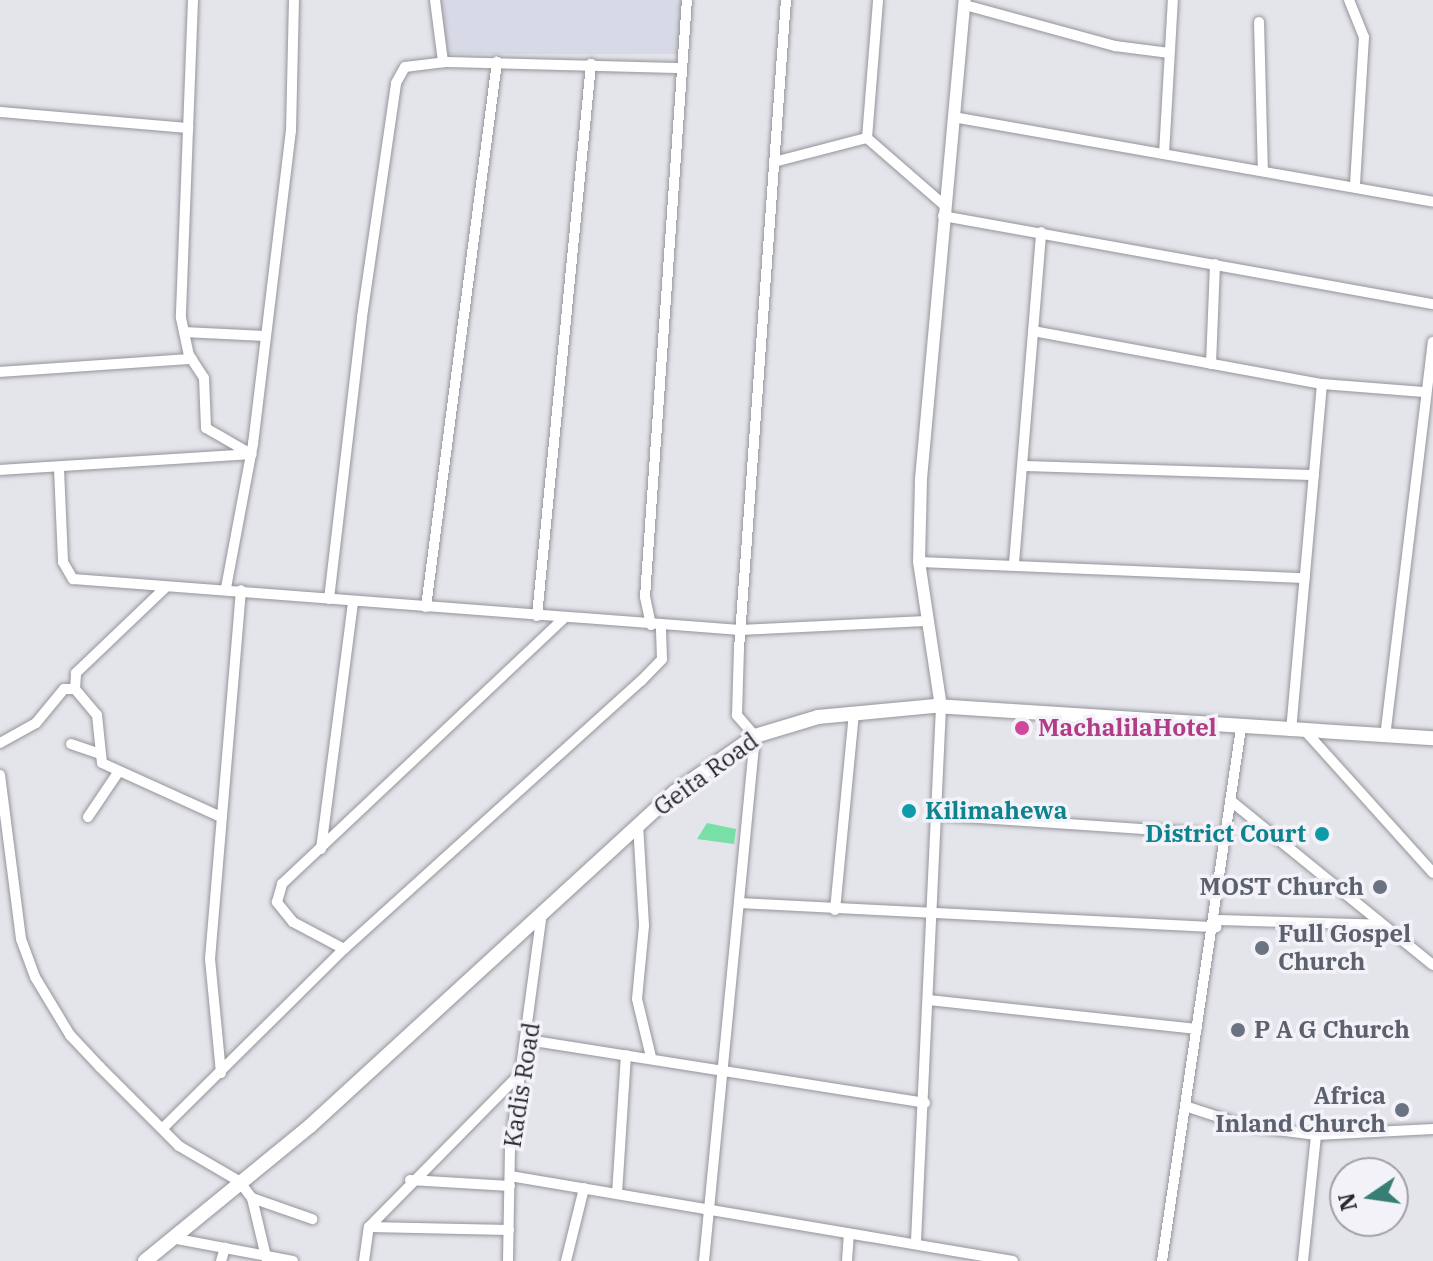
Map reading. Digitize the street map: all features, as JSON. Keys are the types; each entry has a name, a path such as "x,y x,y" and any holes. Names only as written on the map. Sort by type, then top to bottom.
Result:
{"main road":[{"name":"Geita Road","path":"145,1261 177,1239 239,1181 322,1115 542,909 638,824 755,736 854,714 941,707 1307,733 1433,738"}],"street":[{"path":"193,0 180,255 184,332 192,359 204,378 206,428 251,454"},
{"path":"226,588 251,454 295,82 294,0"},
{"path":"435,0 443,62"},
{"path":"164,1127 344,949 662,659 656,625 645,597 687,0"},
{"path":"704,1261 719,1066 755,736 737,715 740,630 786,0"},
{"path":"867,138 878,0"},
{"path":"1164,154 1173,0"},
{"path":"1349,0 1364,37 1355,186"},
{"path":"916,1241 925,1103 941,707 919,562 925,388 965,2 1115,46 1170,53"},
{"path":"1259,22 1263,170"},
{"path":"329,599 396,83 405,67 443,62 497,62 680,68"},
{"path":"426,607 497,62"},
{"path":"537,616 591,64"},
{"path":"0,112 188,128"},
{"path":"953,117 1433,202"},
{"path":"774,162 867,138"},
{"path":"867,138 943,211 1433,304"},
{"path":"1014,563 1041,232"},
{"path":"1211,364 1215,264"},
{"path":"1033,331 1322,384 1424,392"},
{"path":"184,332 265,336"},
{"path":"1385,737 1424,392 1433,342"},
{"path":"0,372 192,359"},
{"path":"1291,731 1322,384"},
{"path":"0,470 59,469 251,454"},
{"path":"1022,466 1314,475"},
{"path":"59,469 67,573 166,587 226,588 426,607 740,630 926,621"},
{"path":"919,562 1014,563 1305,578"},
{"path":"100,754 97,715 75,689 76,673 166,587"},
{"path":"221,1073 210,959 219,816 241,590"},
{"path":"321,849 353,601"},
{"path":"344,949 293,922 277,902 282,884 564,618"},
{"path":"0,743 36,723 64,689 75,689"},
{"path":"835,910 854,714"},
{"path":"1162,1261 1188,1107 1196,1029 1216,923 1241,728"},
{"path":"1307,733 1433,873"},
{"path":"71,744 100,754 119,771 219,816"},
{"path":"88,817 119,771"},
{"path":"0,775 21,939 35,977 70,1035 164,1127 179,1146 239,1181 252,1198 267,1259"},
{"path":"1231,801 1433,965"},
{"path":"937,815 1227,835"},
{"path":"638,824 644,926 637,999 651,1057"},
{"path":"739,903 835,910 1216,923 1381,925"},
{"name":"Kadis Road","path":"508,1261 510,1181 542,909"},
{"path":"929,1000 1196,1029"},
{"path":"528,1040 719,1066 925,1103"},
{"path":"617,1194 626,1055"},
{"path":"364,1261 369,1227 410,1180 523,1071"},
{"path":"1188,1107 1246,1126 1316,1135 1433,1129"},
{"path":"1303,1261 1316,1135"},
{"path":"410,1180 510,1181 584,1188 849,1234 916,1241 1009,1261"},
{"path":"566,1261 584,1188"},
{"path":"252,1198 312,1219"},
{"path":"369,1227 509,1230"},
{"path":"847,1261 849,1234"},
{"path":"177,1239 267,1259 293,1261"},
{"path":"221,1261 225,1248"}],"shaded area":[{"path":"441,0 682,0 682,54 441,54"}],"green space":[{"path":"707,823 736,829 734,844 697,839"}],"place":[{"name":"MachalilaHotel","path":"1022,728"},
{"name":"Kilimahewa","path":"909,811"},
{"name":"District Court","path":"1322,834"},
{"name":"MOST Church","path":"1380,887"},
{"name":"Full Gospel Church","path":"1262,948"},
{"name":"P A G Church","path":"1238,1030"},
{"name":"Africa Inland Church","path":"1402,1110"}]}
